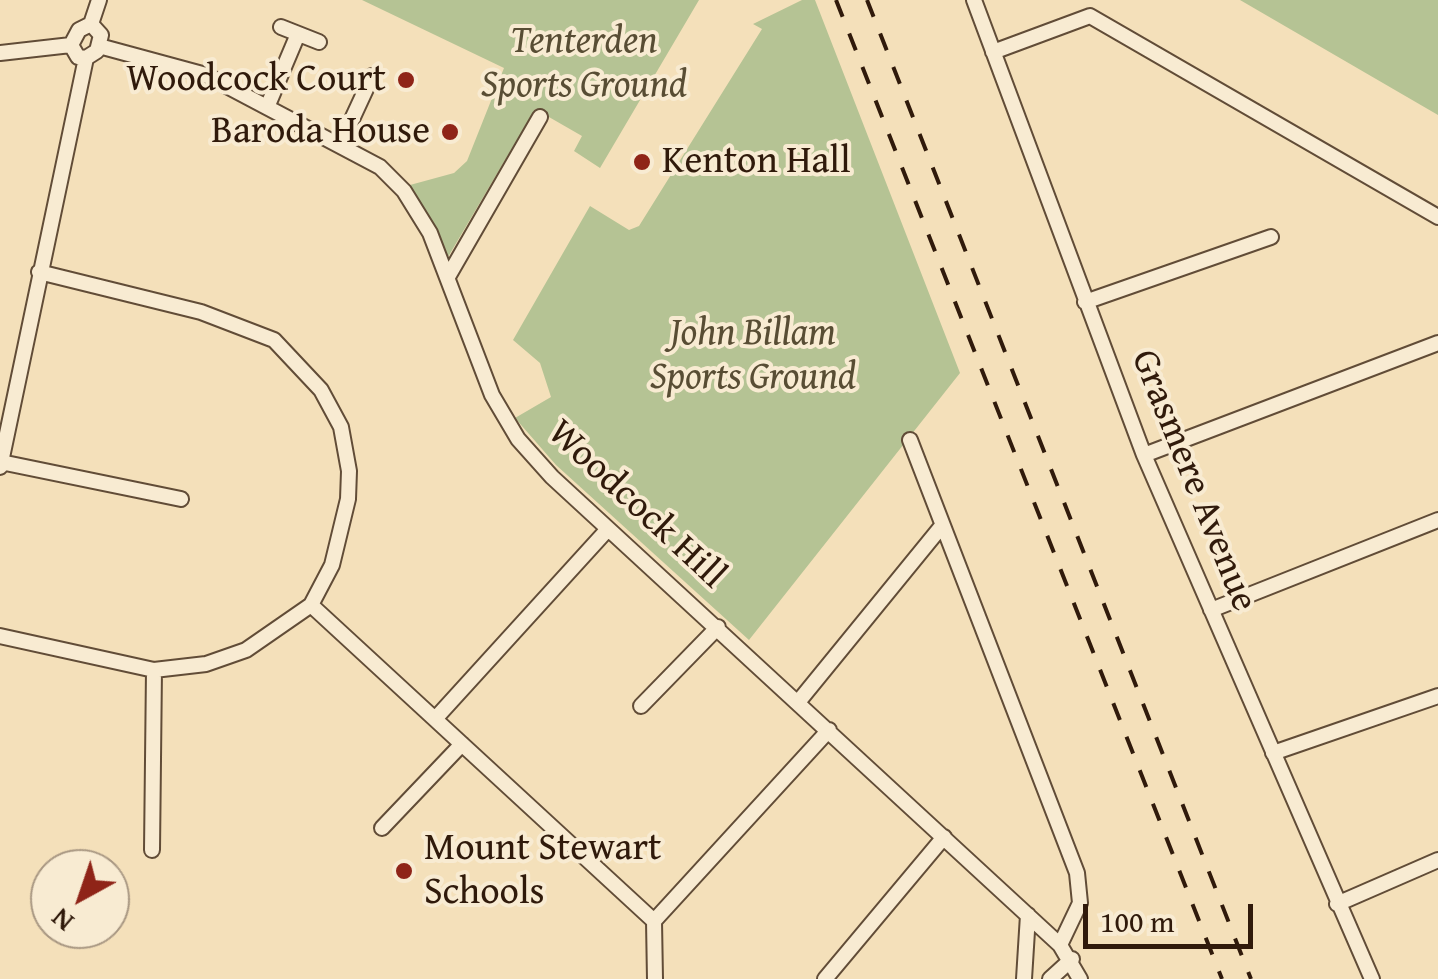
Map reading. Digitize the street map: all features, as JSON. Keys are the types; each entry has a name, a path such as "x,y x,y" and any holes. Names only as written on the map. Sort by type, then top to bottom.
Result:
{"street":[{"path":"71,45 79,30 90,24 98,0"},
{"name":"Grasmere Avenue","path":"974,0 1144,455 1372,979"},
{"path":"993,52 1092,8 1438,217"},
{"path":"90,24 101,35 99,46 86,58 1,464 181,499"},
{"path":"281,27 319,42"},
{"path":"268,105 298,34"},
{"path":"0,53 71,45"},
{"path":"71,45 78,57 86,58"},
{"name":"Woodcock Hill","path":"99,46 206,75 380,166 404,191 449,275 492,395 518,439 608,529 1060,944 1080,979"},
{"path":"341,143 372,76"},
{"path":"449,275 540,117"},
{"path":"1085,302 1272,238"},
{"path":"0,636 154,670 206,664 246,650 310,605 332,565 348,499 349,472 341,428 321,390 274,340 241,326 39,272"},
{"path":"1144,455 1438,343"},
{"path":"910,440 1078,873 1080,903 1060,944"},
{"path":"1210,610 1438,520"},
{"path":"799,702 942,527"},
{"path":"435,719 608,529"},
{"path":"310,605 654,922"},
{"path":"640,706 718,627"},
{"path":"152,850 154,670"},
{"path":"1273,753 1438,696"},
{"path":"655,979 654,922 828,730"},
{"path":"382,828 462,744"},
{"path":"825,979 944,837"},
{"path":"1338,904 1438,860"},
{"path":"1024,979 1028,915"},
{"path":"1050,979 1072,960"}],"green space":[{"name":"Tenterden Sports Ground","path":"362,0 699,0 600,168 574,151 582,136 535,109 448,257 410,185 454,173 467,161 504,68"},
{"name":"John Billam Sports Ground","path":"802,0 815,0 960,373 749,640 556,465 515,418 551,397 540,363 513,340 590,206 629,230 639,226 762,29 753,24"},
{"path":"1240,0 1438,0 1438,115"}],"railway":[{"path":"836,0 1222,979"},
{"path":"867,0 1251,979"}],"place":[{"name":"Woodcock Court","path":"406,80"},
{"name":"Baroda House","path":"450,132"},
{"name":"Kenton Hall","path":"642,162"},
{"name":"Mount Stewart Schools","path":"404,871"}]}
